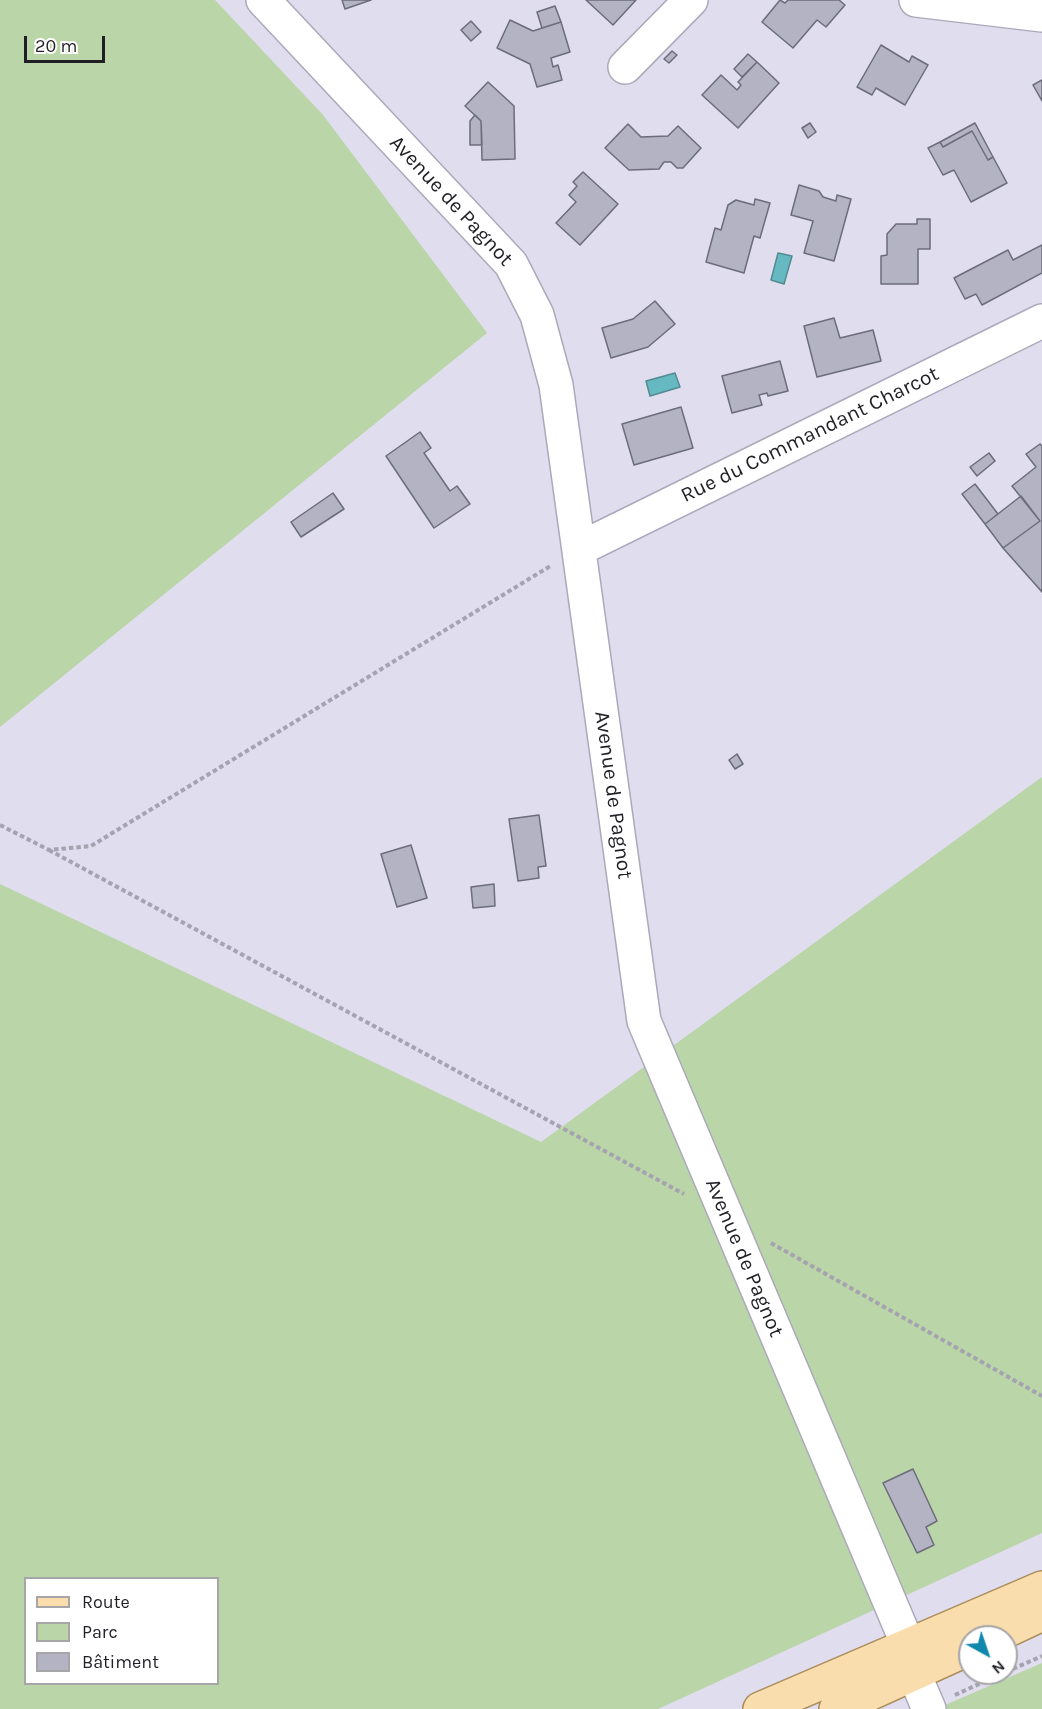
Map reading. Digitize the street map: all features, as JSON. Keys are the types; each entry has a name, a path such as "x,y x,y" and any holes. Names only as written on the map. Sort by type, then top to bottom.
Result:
{"main road":[{"path":"836,1709 911,1659 1042,1588"},
{"path":"1018,1625 1042,1614"},
{"path":"759,1709 911,1659 958,1650"}],"street":[{"name":"Avenue de Pagnot","path":"263,0 511,264 537,315 556,385 644,1021 911,1659 940,1703"},
{"path":"625,67 691,0"},
{"path":"916,0 1042,15"},
{"name":"Rue du Commandant Charcot","path":"579,549 1042,321"}],"path":[{"path":"49,850 91,846 579,549"},
{"path":"0,825 686,1196"},
{"path":"768,1241 1042,1396"},
{"path":"1018,1666 1042,1656"},
{"path":"940,1703 978,1685"}],"green space":[{"path":"0,0 215,0 323,115 487,333 0,727"},
{"path":"1042,777 1042,1533 658,1709 0,1709 0,884 541,1142"},
{"path":"1042,1663 1042,1709 936,1709 991,1685 1018,1685 1018,1673"}],"water":[{"path":"778,253 792,256 784,284 771,280"},
{"path":"675,373 680,387 650,396 646,381"}],"building":[{"path":"342,0 371,0 345,9"},
{"path":"586,0 636,0 613,25"},
{"path":"780,0 785,3 788,0 839,0 845,5 826,27 817,20 793,48 762,22"},
{"path":"555,6 561,22 542,28 537,12"},
{"path":"510,20 533,31 561,22 570,52 551,58 553,67 558,65 562,80 537,87 530,64 497,48"},
{"path":"471,21 481,32 471,41 461,30"},
{"path":"881,45 909,62 912,56 928,65 905,105 876,88 872,95 857,87"},
{"path":"672,51 677,55 669,63 664,59"},
{"path":"748,54 757,62 742,77 734,69"},
{"path":"757,62 779,83 738,128 702,95 721,75 737,90 741,85 738,82"},
{"path":"1042,80 1042,101 1033,85"},
{"path":"488,82 514,106 515,159 482,160 481,121 465,106"},
{"path":"475,115 481,121 482,145 470,145 470,121"},
{"path":"810,123 816,132 808,138 802,128"},
{"path":"975,123 993,157 988,160 972,131 943,147 940,142"},
{"path":"628,124 641,137 668,136 678,126 701,148 683,168 677,168 671,162 664,162 659,169 629,170 605,148"},
{"path":"972,131 988,160 993,157 1007,183 971,202 954,170 943,175 928,148 940,142 943,147"},
{"path":"583,172 618,204 580,245 556,223 576,202 569,195 577,186 573,182"},
{"path":"799,185 819,191 823,197 836,201 837,195 851,199 834,261 804,253 813,221 791,215"},
{"path":"755,199 770,203 760,238 754,236 744,273 706,262 715,228 721,230 728,205 736,200 754,205"},
{"path":"917,219 930,219 930,249 918,249 918,284 881,284 881,256 887,255 887,234 896,224 917,224"},
{"path":"1042,245 1042,273 982,305 976,294 965,299 954,278 1008,250 1013,260"},
{"path":"655,301 675,324 648,347 611,358 602,328 633,319"},
{"path":"834,318 840,338 873,330 881,361 817,377 804,326"},
{"path":"780,361 788,391 768,396 767,393 759,395 762,405 732,413 722,376"},
{"path":"681,407 693,448 634,465 622,424"},
{"path":"420,432 431,448 424,453 450,491 457,486 470,504 434,528 386,456"},
{"path":"1040,444 1042,446 1042,592 1003,548 1040,521 1012,486 1036,467 1026,454"},
{"path":"989,453 995,461 977,476 970,467"},
{"path":"975,484 998,514 985,524 962,494"},
{"path":"333,493 344,509 301,537 291,522"},
{"path":"1021,496 1040,521 1003,548 985,524"},
{"path":"737,754 743,764 735,769 729,760"},
{"path":"539,815 546,866 538,867 539,878 518,881 509,819"},
{"path":"411,845 427,898 397,907 381,854"},
{"path":"494,884 495,906 473,908 471,887"},
{"path":"913,1469 937,1521 926,1527 934,1545 917,1553 883,1483"}]}
